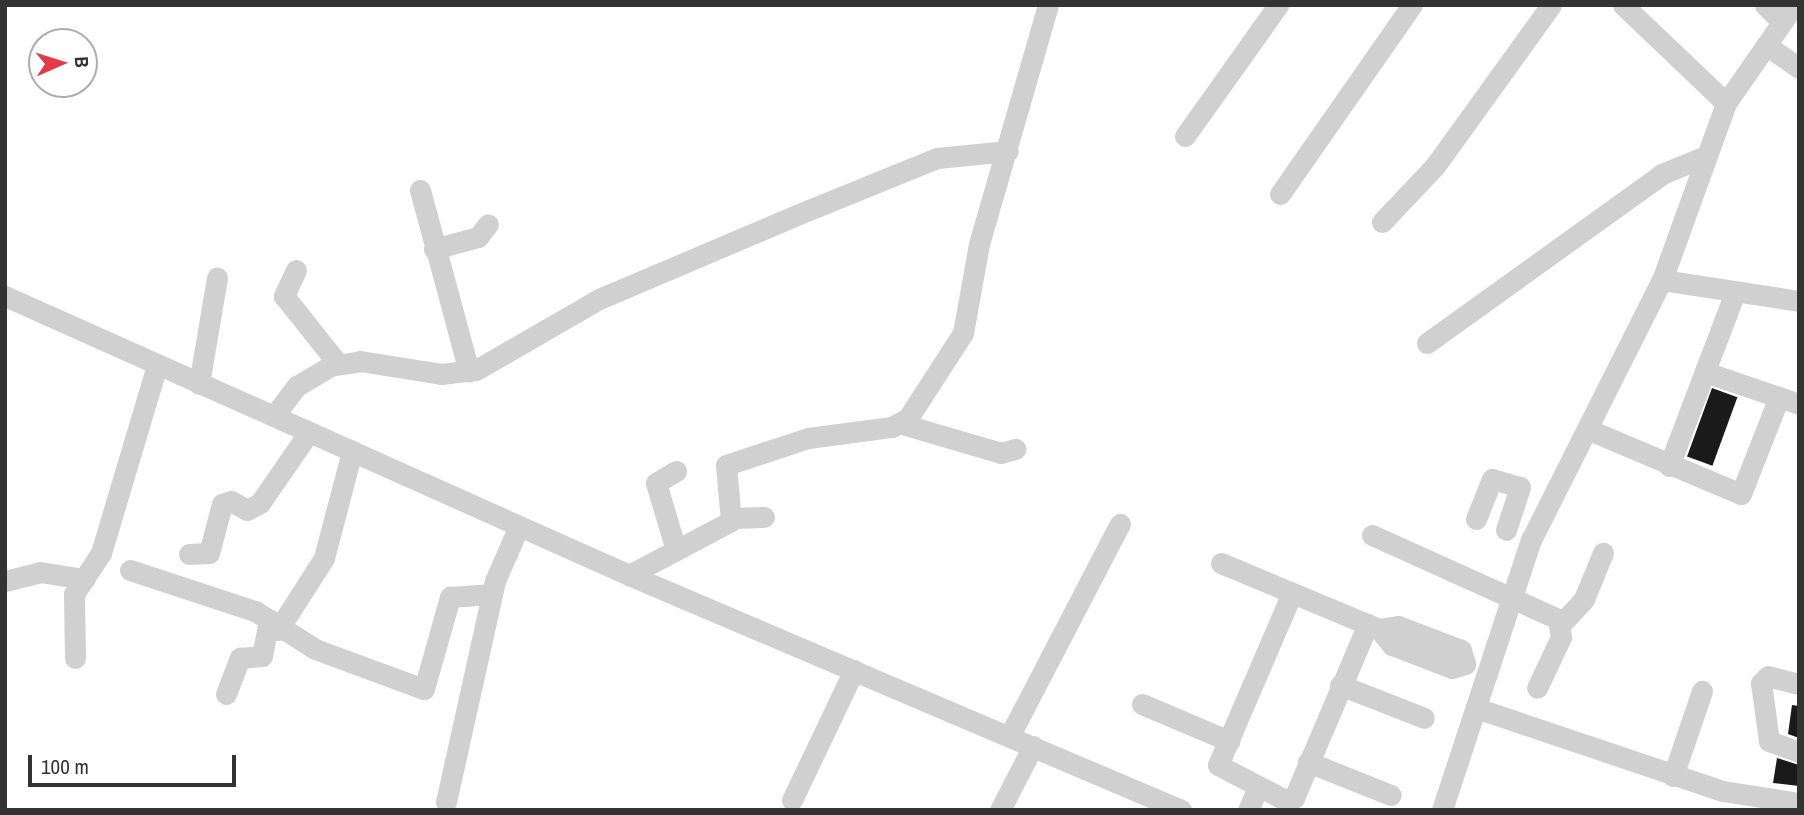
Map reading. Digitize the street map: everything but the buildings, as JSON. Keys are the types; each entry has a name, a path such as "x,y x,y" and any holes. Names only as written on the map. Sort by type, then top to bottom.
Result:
{"street":[{"path":"902,424 948,365 963,334 979,244 1009,150 1048,5"},
{"path":"1185,136 1278,5"},
{"path":"1280,194 1412,5"},
{"path":"1382,222 1435,166 1551,5"},
{"path":"1623,5 1726,103"},
{"path":"1442,810 1510,596 1531,540 1662,280 1703,157 1726,103 1788,14 1765,5"},
{"path":"1766,45 1799,68"},
{"path":"274,416 297,386 338,364 360,361 441,374 469,371 599,299 809,210 937,158 1009,150"},
{"path":"1427,343 1662,174 1703,157"},
{"path":"420,190 469,371"},
{"path":"435,249 478,237 488,224"},
{"path":"296,270 284,296 338,364"},
{"path":"199,383 216,278"},
{"path":"1662,280 1799,301"},
{"path":"1669,466 1735,292"},
{"path":"5,296 629,575 1181,810"},
{"path":"75,658 74,594 101,553 157,365"},
{"path":"1587,429 1669,466 1741,494 1789,401 1705,372"},
{"path":"733,518 726,465 808,438 902,424 1001,453 1015,449"},
{"path":"189,554 209,553 222,504 231,501 247,510 260,503 309,432"},
{"path":"226,694 240,658 262,656 273,625 324,558 352,451"},
{"path":"676,471 656,483 676,550"},
{"path":"1506,530 1520,487 1492,479 1469,516 1531,540"},
{"path":"629,575 733,518 764,517"},
{"path":"1010,736 1120,524"},
{"path":"446,802 492,594 519,526"},
{"path":"1372,535 1510,596 1561,624"},
{"path":"1536,688 1561,637 1561,624 1584,599 1603,553"},
{"path":"1222,563 1373,626 1340,685 1293,801 1258,788 1219,768 1292,593"},
{"path":"130,570 233,602 354,666 424,689 450,597 492,594"},
{"path":"5,581 40,572 84,579"},
{"path":"792,800 854,670"},
{"path":"1799,684 1768,676 1761,683 1769,741 1799,752"},
{"path":"1340,685 1424,718"},
{"path":"1674,776 1702,691"},
{"path":"1142,705 1229,741"},
{"path":"1476,708 1674,776 1799,803"},
{"path":"1000,810 1033,746"},
{"path":"1308,762 1391,795"},
{"path":"1248,810 1258,788"}]}
